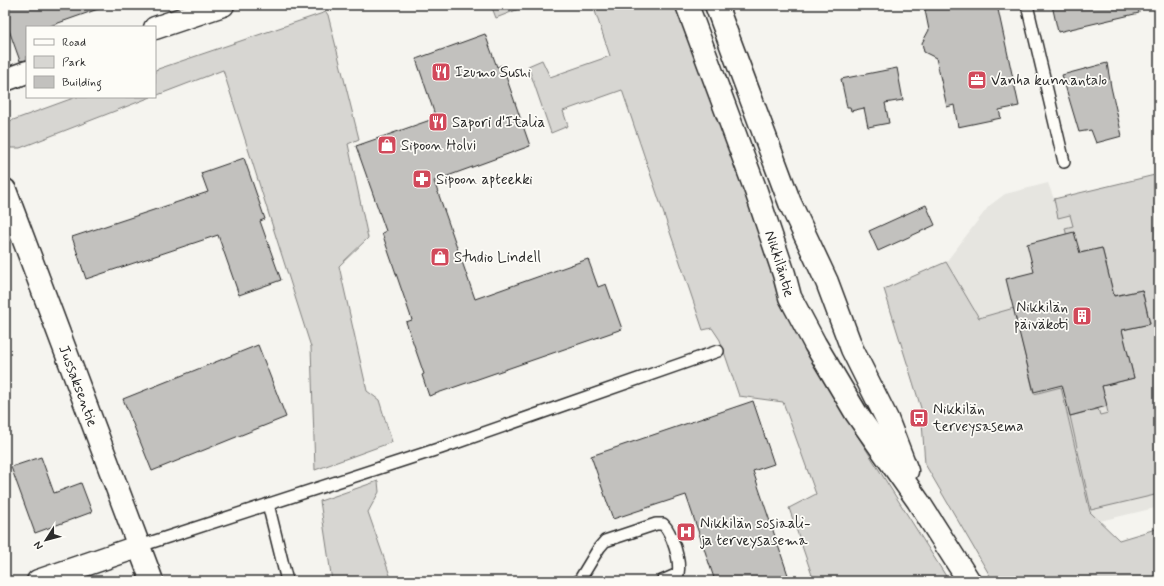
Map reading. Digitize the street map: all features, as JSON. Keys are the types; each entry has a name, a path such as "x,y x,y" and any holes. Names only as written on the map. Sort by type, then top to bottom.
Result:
{"street":[{"path":"156,28 223,5"},
{"name":"Nikkiläntie","path":"687,5 756,191 790,296 856,413 918,500 969,581"},
{"name":"Nikkiläntie","path":"716,5 790,202 827,282 852,349 887,419 918,500"},
{"path":"5,80 26,72"},
{"name":"Jussaksentie","path":"5,190 152,581"},
{"path":"38,581 140,546"}],"lane":[{"path":"1027,5 1064,162"},
{"path":"140,546 448,446 718,351"},
{"path":"268,504 288,581"},
{"path":"579,581 599,548 605,541 656,524 663,524 669,530 680,566 678,574 662,581"}],"shaded area":[{"path":"1159,174 1159,507 1100,521 1090,512 1061,387 1034,394 1014,308 979,318 946,262 989,206 1005,194 1048,183 1054,199"}],"green space":[{"path":"491,5 529,5 496,18"},
{"path":"593,5 675,5 736,162 784,305 828,389 949,581 814,581 789,508 816,494 783,402 739,396 720,340 712,328 703,330 622,90 563,111 568,126 551,133 528,66 542,60 550,77 610,56"},
{"path":"326,12 328,15 359,139 348,144 368,238 339,266 367,391 379,400 392,442 315,470 311,347 223,70 156,96 156,70"},
{"path":"73,98 148,98 20,148 10,148 5,143 5,123"},
{"path":"1159,174 1159,494 1091,510 1070,416 1098,409 1100,415 1108,413 1102,386 1134,378 1122,330 1150,324 1142,290 1114,296 1102,248 1071,255 1065,228 1073,226 1070,215 1058,218 1054,199"},
{"path":"946,262 979,318 1014,308 1034,394 1061,387 1090,512 1119,540 1159,528 1159,581 993,581 925,464 921,408 884,289"},
{"path":"378,481 379,492 368,512 392,581 332,581 320,501"}],"building":[{"path":"5,5 101,5 101,8 50,26 26,26 26,60 20,61 5,19"},
{"name":"Vanha kunnantalo","path":"924,5 997,5 1019,106 999,110 1001,118 958,127 954,105 947,107 936,58 924,52 922,43 929,30"},
{"path":"1052,5 1138,5 1139,13 1058,32"},
{"path":"485,34 497,67 502,65 530,146 434,181 475,299 588,259 598,287 606,284 622,329 429,396 422,375 424,374 406,322 412,320 382,233 386,231 356,146 436,118 416,59"},
{"path":"1107,63 1122,136 1096,143 1091,130 1079,132 1062,75"},
{"path":"897,68 903,100 885,103 889,123 868,127 864,108 851,111 850,107 847,107 841,79"},
{"path":"244,158 265,219 260,221 281,280 239,295 218,235 86,279 72,237 208,192 201,173"},
{"path":"926,205 935,225 878,251 869,231"},
{"name":"Nikkilän päiväkoti","path":"1074,232 1080,253 1102,248 1114,296 1142,290 1150,324 1122,330 1134,378 1102,386 1107,406 1070,416 1062,385 1034,392 1006,279 1034,272 1027,244"},
{"path":"258,345 286,417 152,471 123,399"},
{"path":"753,401 774,464 753,471 790,581 715,581 686,495 613,519 591,456"},
{"path":"41,457 54,493 81,483 92,512 35,533 11,467"}],"place":[{"name":"Izumo Sushi","path":"441,72"},
{"name":"Vanha kunnantalo","path":"977,80"},
{"name":"Sapori d'Italia","path":"438,122"},
{"name":"Sipoon Holvi","path":"387,145"},
{"name":"Sipoon apteekki","path":"422,179"},
{"name":"Studio Lindell","path":"440,257"},
{"name":"Nikkilän päiväkoti","path":"1082,316"},
{"name":"Nikkilän terveysasema","path":"919,418"},
{"name":"Nikkilän sosiaali- ja terveysasema","path":"686,532"}]}
